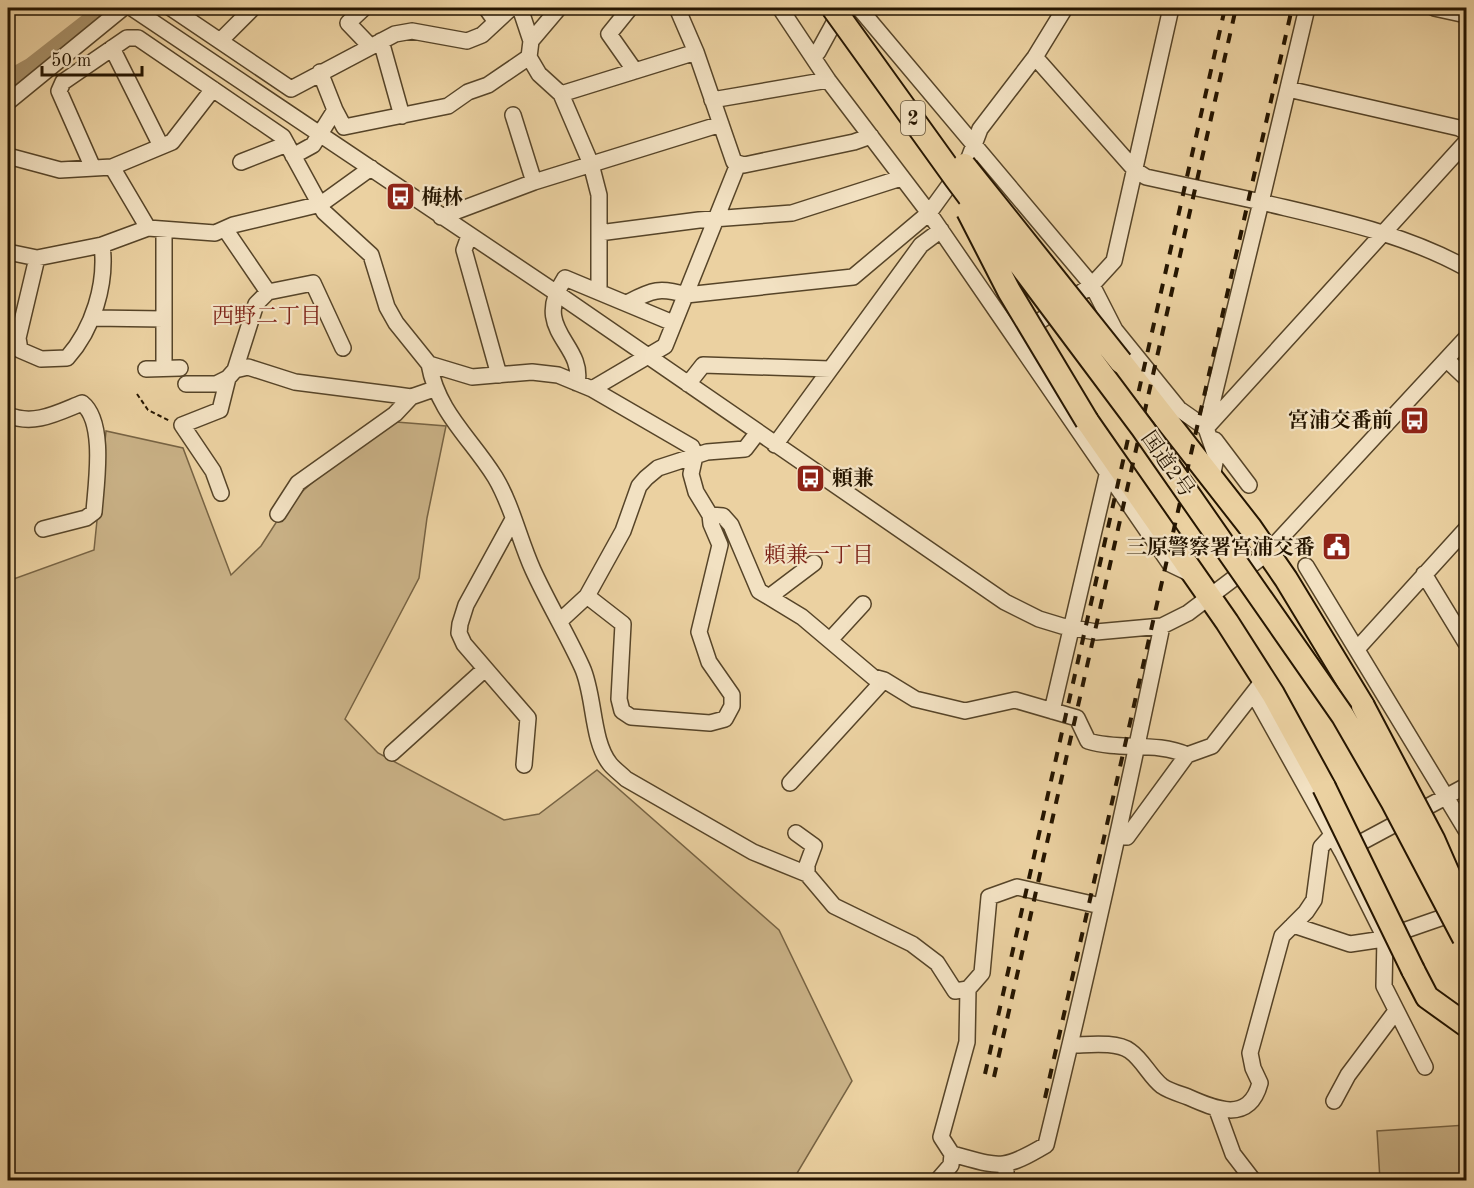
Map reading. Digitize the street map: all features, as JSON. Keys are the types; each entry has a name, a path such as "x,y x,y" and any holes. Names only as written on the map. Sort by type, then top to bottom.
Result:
{"highway":[{"name":"国道2号","path":"833,8 871,57 956,179 1143,429 1344,716 1392,801 1465,941"},
{"path":"871,57 968,169 1250,527 1300,602 1363,706 1433,839 1467,915"},
{"path":"956,179 969,213 1009,291 1087,421 1203,587 1258,686 1324,787 1427,997 1467,1024"}],"street":[{"path":"10,96 123,8"},
{"path":"132,8 555,292 1005,602 1039,619 1071,628 1096,632 1162,626 1188,613 1203,587 1266,554 1467,338"},
{"path":"171,8 291,89 394,34 412,31 468,41 482,35 511,8"},
{"path":"220,41 253,8"},
{"path":"364,8 348,22 375,44 402,116"},
{"path":"486,8 496,22"},
{"path":"520,8 531,41 530,57 539,74 561,94 591,164 598,195 599,291"},
{"path":"531,41 559,8"},
{"path":"630,8 609,34 635,71"},
{"path":"677,8 696,51 734,162 738,164 854,142 871,136"},
{"path":"780,8 828,80 929,213 1170,564 1203,587"},
{"path":"812,56 818,52 842,8"},
{"path":"859,8 975,143 1092,285 1115,330 1179,409 1206,428 1249,485"},
{"path":"629,302 651,290 669,290 686,295 853,277 929,213 969,158 980,129 1035,57 1064,8"},
{"path":"1014,339 1092,285 1114,261 1171,8"},
{"path":"1212,478 1216,457 1206,428 1218,404 1261,202 1307,8"},
{"path":"1434,8 1467,15"},
{"path":"93,168 59,91 63,82 127,38 138,38 283,137 324,212 371,255 387,307 396,323 429,364 434,389 469,443 494,476 505,496 512,521 534,571 561,620 588,679 600,740 609,763 626,779 753,852 807,874 834,906 912,944 937,963 955,991 968,989 982,973 989,897 1017,887 1101,906"},
{"path":"112,48 161,146"},
{"path":"561,94 696,51"},
{"path":"320,72 344,128 448,106 468,92 488,85 530,57"},
{"path":"1035,57 1135,170 1146,177 1385,232 1442,255 1467,268"},
{"path":"712,100 828,80"},
{"path":"8,156 60,170 112,167 172,142 213,89"},
{"path":"1288,89 1459,128 1467,132"},
{"path":"241,162 313,145 335,111"},
{"path":"513,115 534,182"},
{"path":"441,217 534,182 721,124"},
{"path":"1218,404 1385,232 1467,142"},
{"path":"592,389 649,358 665,346 738,164"},
{"path":"112,167 156,229 164,320 164,368"},
{"path":"8,252 37,258 102,245 156,229 215,233 233,225 321,204 370,168"},
{"path":"599,233 716,219 792,213 901,178"},
{"path":"225,229 268,292"},
{"path":"775,445 921,245 940,230"},
{"path":"469,236 464,250 499,375"},
{"path":"37,258 18,338 20,350 41,359 67,358 78,345 93,318 104,262 102,245"},
{"path":"577,383 579,371 552,320 555,292 565,278 629,302 674,323"},
{"path":"221,493 213,471 182,425 220,410 256,304 268,292 313,283 343,348"},
{"path":"93,318 164,320"},
{"path":"1447,360 1467,378"},
{"path":"429,364 472,376 541,373 558,375 592,389 692,447 695,456 691,474 696,492 710,515 711,524 720,545 699,632 709,662 732,696 732,706 725,719 710,723 631,717 622,711 619,699 622,624 587,596"},
{"path":"688,384 703,365 830,369"},
{"path":"186,384 216,384 248,367 295,382 411,396 434,389"},
{"path":"146,369 180,368"},
{"path":"278,514 298,483 395,414 411,396"},
{"path":"8,415 22,421 47,417 82,403 91,410 96,427 94,512 86,518 43,529"},
{"path":"561,620 587,596 623,531 639,486 658,468 695,456 745,448 758,432"},
{"path":"1052,711 1107,475"},
{"path":"710,515 723,516 731,525 759,591 802,617 873,677 884,680 915,699 965,711 1015,700 1077,718 1088,741 1103,746 1173,749 1186,755"},
{"path":"512,521 469,598 459,624 459,633 485,669 528,718 524,765"},
{"path":"1357,649 1467,529"},
{"path":"769,597 814,563"},
{"path":"1306,566 1467,830"},
{"path":"1424,574 1467,643"},
{"path":"1300,602 1336,614"},
{"path":"830,640 863,604"},
{"path":"952,1154 995,1166 1016,1163 1046,1145 1071,1045 1162,626"},
{"path":"392,753 485,669"},
{"path":"790,783 884,680"},
{"path":"1117,837 1127,837 1186,755 1212,746 1258,686 1385,938 1384,986 1425,1067"},
{"path":"1342,852 1467,786"},
{"path":"796,833 814,846 807,874"},
{"path":"1071,1045 1116,1046 1130,1051 1162,1087 1217,1110 1232,1111 1246,1105 1258,1092 1260,1083 1253,1068 1250,1053 1282,936 1306,912 1314,900 1321,848 1333,834"},
{"path":"1293,925 1350,944 1385,938 1467,909"},
{"path":"939,1180 951,1165 952,1154 941,1137 967,1042 968,989"},
{"path":"1334,1101 1348,1075 1396,1011"},
{"path":"1217,1110 1233,1154 1253,1180"},
{"path":"1006,1164 1006,1180"}],"path":[{"path":"137,394 148,410 160,418 182,425"}],"shaded area":[{"path":"396,422 446,426 427,518 419,578 345,719 378,753 504,820 539,814 597,770 779,930 852,1081 793,1180 8,1180 8,581 94,550 106,431 183,448 231,575 261,546 288,504 339,459"},
{"path":"1466,1125 1466,1180 1380,1180 1377,1131"}],"waterway":[{"path":"8,83 33,69 111,8"}],"railway":[{"path":"985,1074 1225,8"},
{"path":"994,1077 1236,8"},
{"path":"1045,1098 1292,8"}],"place":[{"name":"梅林","path":"400,197"},
{"name":"宮浦交番前","path":"1414,420"},
{"name":"頼兼","path":"811,478"},
{"name":"三原警察署宮浦交番","path":"1336,547"}],"district":[{"name":"西野二丁目","path":"267,315"},
{"name":"頼兼一丁目","path":"819,554"}]}
